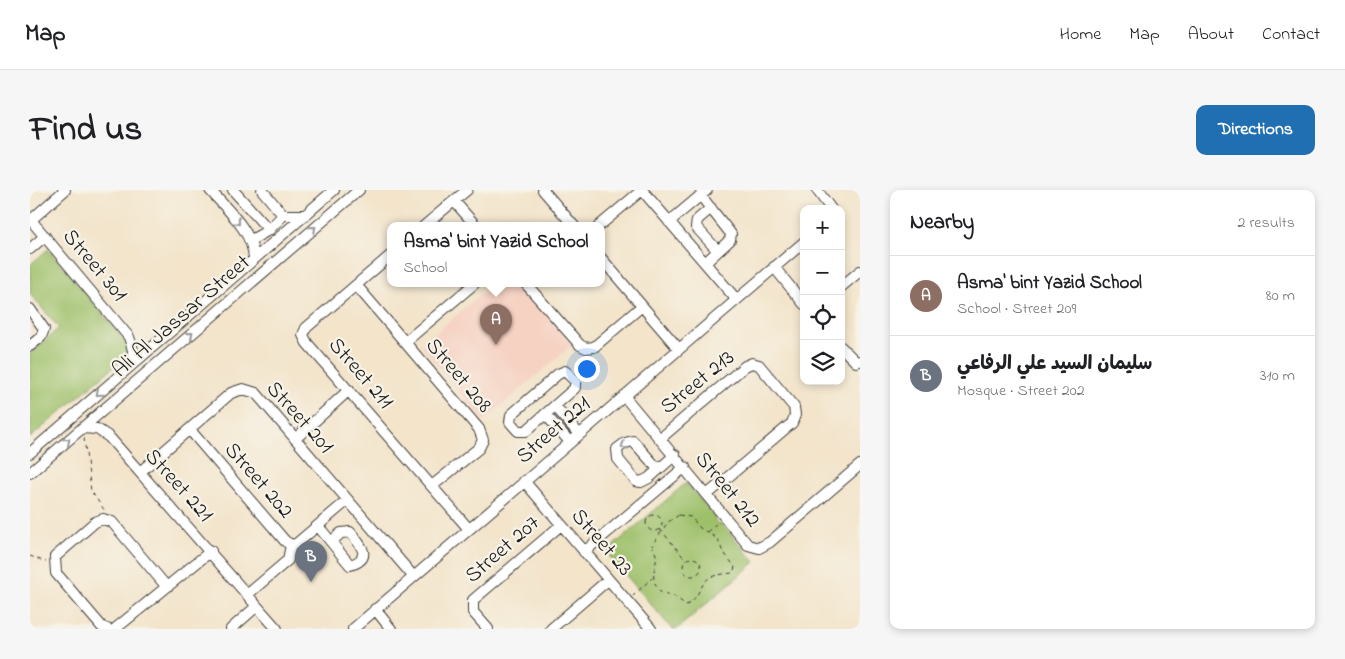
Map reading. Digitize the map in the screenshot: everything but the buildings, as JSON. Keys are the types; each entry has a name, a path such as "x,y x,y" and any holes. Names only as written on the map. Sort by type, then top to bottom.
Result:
{"street":[{"path":"30,219 66,190"},
{"path":"210,190 251,240 254,259"},
{"path":"233,190 269,230"},
{"path":"262,190 283,215"},
{"name":"Ali Al Jassar Street","path":"30,453 334,190"},
{"name":"Ali Al Jassar Street","path":"30,473 359,190"},
{"path":"429,222 467,190"},
{"path":"543,190 571,222"},
{"path":"604,222 642,190 736,299"},
{"path":"817,190 827,205"},
{"path":"669,222 704,193 711,208 731,234 730,240 705,263"},
{"path":"454,201 472,222"},
{"path":"711,208 697,220 696,226 718,251"},
{"path":"251,240 269,230 283,215 306,215"},
{"name":"Street 301","path":"30,219 129,337"},
{"path":"30,249 45,236"},
{"name":"Street 221","path":"353,629 412,576 800,245"},
{"name":"Street 211","path":"387,258 306,328 303,335 307,342 468,528"},
{"path":"605,263 678,348"},
{"path":"774,267 800,299"},
{"path":"845,284 860,271"},
{"path":"227,282 230,290 236,295"},
{"name":"Street 208","path":"356,285 479,429 483,440 478,448 432,486"},
{"path":"405,342 470,287"},
{"path":"529,287 580,345 586,348 594,347 642,306"},
{"path":"199,306 206,310 210,318"},
{"path":"30,309 44,329 41,337 30,346"},
{"path":"129,337 144,343 155,344"},
{"path":"129,337 134,350 132,364"},
{"path":"845,351 856,362 860,361"},
{"name":"Street 213","path":"661,438 745,366 752,363 759,365 794,407 795,415 792,423 708,494"},
{"path":"565,371 575,381 575,388 546,414 522,432 518,431 510,422 511,415 558,374 565,371"},
{"name":"Street 201","path":"140,472 231,393 243,388 256,392 412,576"},
{"path":"294,438 349,390"},
{"name":"Street 212","path":"624,396 708,494 748,545 759,548 770,542 860,465"},
{"path":"555,406 579,434"},
{"name":"Street 221","path":"103,410 104,423 109,437"},
{"path":"546,414 570,442"},
{"name":"Street 221","path":"82,428 97,429 109,437 211,551 277,629"},
{"name":"Street 202","path":"190,430 285,541 291,545 296,544 348,500"},
{"path":"658,469 675,455"},
{"path":"584,552 684,467"},
{"name":"Street 23","path":"524,481 651,629"},
{"path":"108,629 102,627 56,573 54,563 55,557 95,522 103,519 112,522 166,586"},
{"name":"Street 207","path":"488,629 473,612 473,600 560,525"},
{"path":"318,526 331,542"},
{"path":"248,594 288,560 291,545"},
{"path":"115,629 211,551"},
{"path":"551,629 608,580"},
{"path":"231,629 257,606"},
{"path":"375,609 391,629"}],"path":[{"path":"82,428 91,491 105,510 103,519"},
{"path":"660,528 650,529 646,522 648,518 652,515 660,518 662,532 686,560"},
{"path":"628,602 652,578 657,558 652,545 668,522 679,515 691,517 706,532 718,539 722,550 735,567 733,573 709,577 691,603 686,605 674,596 660,592 652,578"},
{"path":"706,532 725,516"},
{"path":"30,556 54,563"},
{"path":"698,559 701,566 698,574 691,576 684,571 683,567 686,560 698,559"}],"shaded area":[{"path":"489,287 523,287 572,345 484,421 421,346"}],"green space":[{"path":"48,249 126,342 128,349 125,357 30,438 30,354 59,328 30,294 30,265"},
{"path":"686,483 716,518 714,520 719,525 722,524 755,562 677,629 672,629 606,552"}],"place":[{"name":"Asma' bint Yazid School","path":"496,345"},
{"name":"سليمان السيد علي الرفاعي","path":"311,582"}]}
